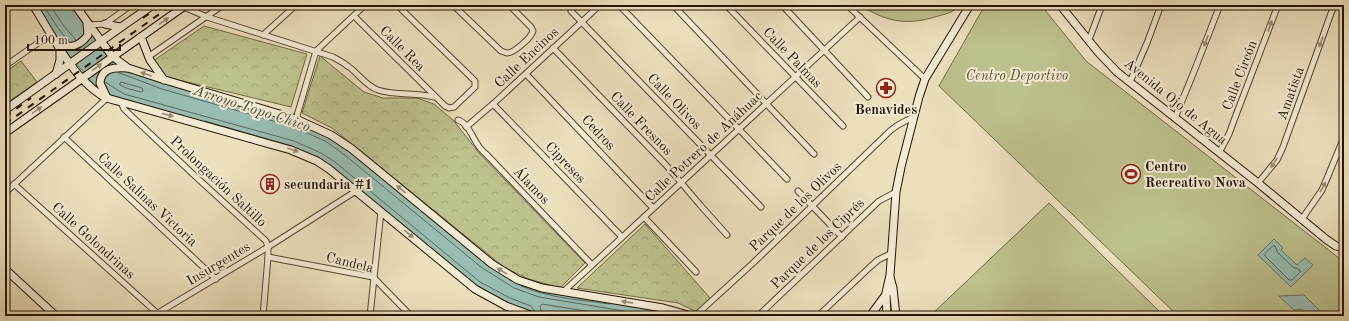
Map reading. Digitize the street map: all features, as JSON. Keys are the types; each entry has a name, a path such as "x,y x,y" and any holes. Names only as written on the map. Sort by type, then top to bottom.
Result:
{"main road":[{"path":"33,5 51,34 83,78 95,91 120,102 291,150 317,161 330,169 475,289 521,314 533,316"},
{"path":"75,5 99,42 111,57 124,68"},
{"path":"5,110 56,74 71,61 152,5"},
{"path":"887,316 886,293 890,275 890,254 896,192 913,118 919,96 926,79 970,5"},
{"name":"Avenida Ojo de Agua","path":"1060,5 1108,63 1130,82 1258,183 1327,240 1336,246 1344,248"},
{"path":"5,133 185,6"},
{"path":"105,24 120,27"},
{"path":"61,47 80,44 88,35 88,25"},
{"path":"141,37 148,57 164,80"},
{"path":"56,74 60,60 61,47"},
{"path":"105,96 100,84 103,73 111,68 124,68 296,119 321,129 339,140 498,268 528,285 562,293 664,308 692,316"},
{"path":"5,268 56,316"},
{"path":"890,275 896,316"},
{"path":"870,316 886,293 893,288"},
{"path":"881,316 886,308"}],"street":[{"path":"80,12 84,5"},
{"path":"88,25 105,24 131,5"},
{"path":"148,57 223,5"},
{"path":"263,35 296,5"},
{"path":"296,119 316,51 365,5"},
{"name":"Calle Rea","path":"354,16 435,97 445,106 449,108 454,107 474,87 476,83 397,5"},
{"path":"453,5 501,51 507,53 512,52 531,35 533,31 531,27 509,5"},
{"name":"Calle Encinos","path":"466,126 493,104 600,5"},
{"path":"619,5 787,179"},
{"path":"673,5 814,154"},
{"name":"Calle Palmas","path":"726,5 843,126"},
{"path":"782,5 868,96"},
{"path":"847,5 926,79"},
{"path":"1089,40 1102,5"},
{"path":"1130,82 1147,43 1161,5"},
{"path":"1175,118 1220,5"},
{"name":"Calle Circón","path":"1219,152 1236,116 1278,5"},
{"name":"Amatista","path":"1258,183 1277,160 1334,5"},
{"path":"185,6 207,17 340,60 372,87 378,90 386,92 421,94 435,97"},
{"name":"Calle Olivos","path":"571,11 761,207"},
{"name":"Calle Potrero de Anáhuac","path":"562,293 860,17"},
{"path":"5,66 51,34"},
{"name":"Calle Fresnos","path":"553,48 666,165 727,235"},
{"name":"Cedros","path":"526,74 653,208"},
{"path":"5,193 105,96"},
{"name":"Prolongación Saltillo","path":"120,102 124,109 266,241 268,247 268,257 263,316"},
{"name":"Cipreses","path":"493,104 622,237"},
{"name":"Parque de los Olivos","path":"695,316 752,264 891,130 913,118"},
{"name":"Álamos","path":"458,120 466,126 478,145 592,265"},
{"name":"Calle Salinas Victoria","path":"64,137 216,279"},
{"path":"1302,219 1322,190 1344,138"},
{"name":"Calle Golondrinas","path":"14,184 155,315"},
{"name":"Insurgentes","path":"155,315 268,247 356,191"},
{"path":"798,191 842,237"},
{"name":"Parque de los Ciprés","path":"758,316 879,201 896,192"},
{"path":"370,316 381,211"},
{"path":"644,217 696,272"},
{"path":"818,316 878,260 890,254"},
{"name":"Candela","path":"268,257 373,277 412,316"}],"green space":[{"path":"855,5 959,5 953,11 924,20 897,21 883,17"},
{"name":"Centro Recreativo Nova","path":"985,5 1041,5 1086,61 1344,262 1344,316 1178,316 939,86"},
{"path":"204,26 307,54 291,107 162,76 153,61"},
{"path":"320,56 364,92 383,98 417,98 434,104 453,120 479,153 585,263 560,288 529,279 505,268 332,128 302,113"},
{"path":"21,61 37,82 5,104 5,72"},
{"path":"1049,203 1164,316 930,316"},
{"path":"645,224 710,298 697,312 678,303 577,288"}],"water":[{"name":"Arroyo Topo Chico","path":"33,5 75,5 109,58 321,129 518,280 692,316 533,316 492,299 317,161 121,102 103,93 51,34"},
{"path":"1274,239 1283,248 1281,250 1297,265 1305,258 1313,265 1291,287 1258,255"},
{"path":"1304,295 1322,313 1319,316 1304,316 1306,314 1302,309 1294,310 1279,296"}],"railway":[{"path":"143,18 162,5"},
{"path":"5,124 172,5"},
{"path":"5,117 31,98"}],"place":[{"name":"Benavides","path":"886,88"},
{"name":"Centro Recreativo Nova","path":"1131,174"},
{"name":"secundaria #1","path":"270,184"}],"park label":[{"name":"Centro Deportivo","path":"1017,75"}]}
